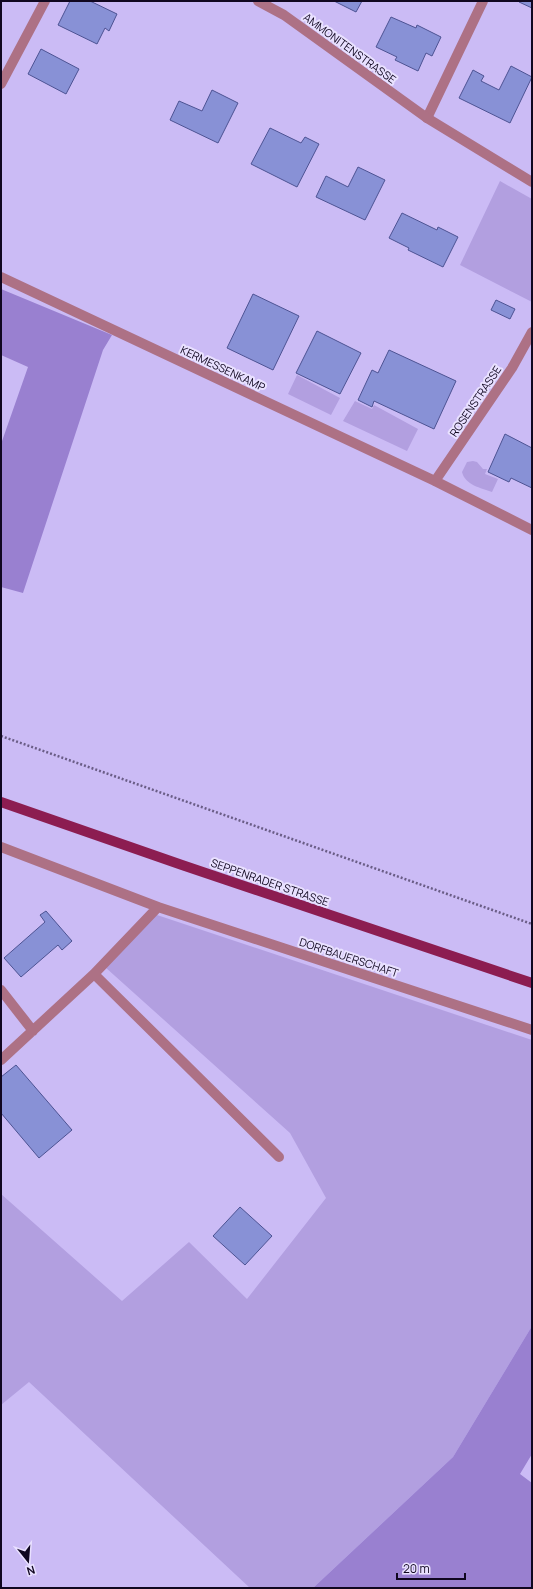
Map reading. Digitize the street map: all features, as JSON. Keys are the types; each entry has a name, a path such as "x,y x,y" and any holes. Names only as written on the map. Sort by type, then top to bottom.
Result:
{"main road":[{"name":"SEPPENRADER STRASSE","path":"1,802 532,983"}],"street":[{"path":"1,84 45,1"},
{"name":"AMMONITENSTRASSE","path":"258,1 284,15 427,118 532,182"},
{"path":"427,118 483,1"},
{"name":"KERMESSENKAMP","path":"1,277 435,482 532,530"},
{"name":"ROSENSTRASSE","path":"435,482 512,368 532,332"},
{"name":"DORFBAUERSCHAFT","path":"1,847 158,907 532,1030"},
{"path":"1,1060 94,974 158,907"},
{"path":"94,974 279,1157"},
{"path":"1,990 33,1031"}],"path":[{"path":"1,736 532,924"}],"shaded area":[{"path":"500,181 532,199 532,302 460,265"},
{"path":"1,289 112,335 103,350 23,593 1,587 1,444 28,367 1,355"},
{"path":"297,375 340,398 331,415 288,394"},
{"path":"355,401 372,409 374,405 418,429 407,451 343,421"},
{"path":"467,462 477,462 483,469 487,469 485,474 498,479 492,492 478,487 466,480 462,472"},
{"path":"154,914 532,1040 532,1326 453,1457 313,1588 250,1588 29,1382 1,1405 1,1194 122,1301 189,1242 247,1299 326,1198 290,1133 105,967"},
{"path":"532,1326 532,1454 520,1474 532,1483 532,1588 313,1588 453,1457"}],"building":[{"path":"70,1 90,1 117,14 109,31 105,28 97,44 58,25"},
{"path":"334,1 362,1 356,12"},
{"path":"532,1 532,8 519,2"},
{"path":"391,17 416,28 417,25 441,37 432,56 426,53 418,71 395,60 397,57 376,47"},
{"path":"41,49 79,69 66,94 28,74"},
{"path":"511,66 532,77 510,123 459,98 473,70 484,76 481,81 499,90"},
{"path":"212,90 238,103 218,143 170,120 179,101 202,111"},
{"path":"270,128 301,143 305,137 319,144 297,187 251,164"},
{"path":"358,167 385,180 365,220 316,197 326,176 348,187"},
{"path":"402,213 437,230 438,227 458,237 443,267 408,250 409,248 389,238"},
{"path":"253,294 299,316 273,370 227,348"},
{"path":"496,300 515,309 510,319 491,310"},
{"path":"317,331 361,353 340,394 296,373"},
{"path":"389,350 456,381 434,429 374,401 372,407 358,400 372,370 378,373"},
{"path":"505,434 532,448 532,488 511,478 509,482 488,472"},
{"path":"46,911 72,941 62,950 58,945 21,977 4,958 45,922 40,915"},
{"path":"16,1065 72,1130 39,1158 1,1113 1,1077"},
{"path":"240,1207 272,1236 245,1265 213,1236"}]}
